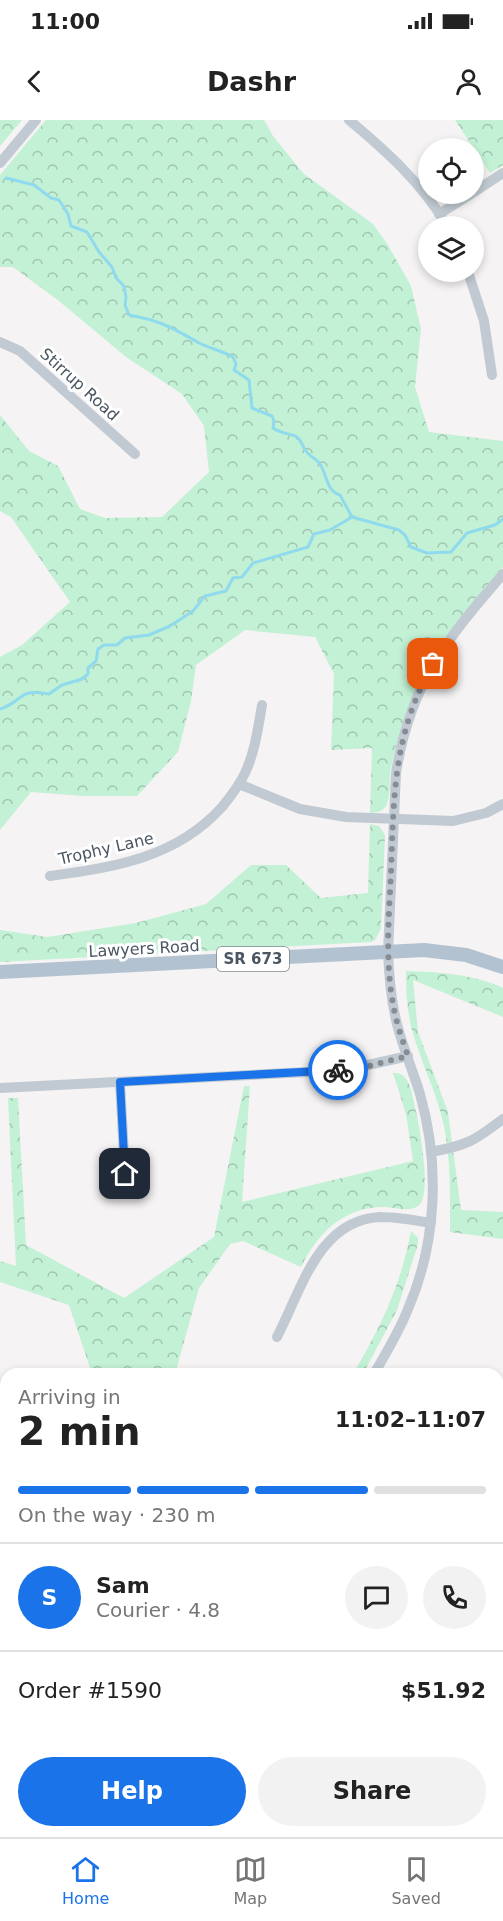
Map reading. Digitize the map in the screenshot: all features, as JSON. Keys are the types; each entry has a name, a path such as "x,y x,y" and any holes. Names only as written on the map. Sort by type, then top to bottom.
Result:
{"main road":[{"name":"Lawyers Road","path":"0,972 388,952 446,952 476,958 503,967"}],"street":[{"path":"0,163 36,120"},
{"path":"349,120 408,174 439,214 455,204"},
{"path":"484,185 503,173"},
{"path":"471,282 484,321 492,375"},
{"name":"Stirrup Road","path":"0,342 20,351 135,454"},
{"path":"378,1368 398,1333 421,1274 431,1223 433,1197 431,1152 420,1095 397,1025 388,952 393,818 400,746 416,696 439,654 453,633 503,574"},
{"name":"Trophy Lane","path":"50,876 139,859 175,845 205,824 239,784 250,759 262,705"},
{"path":"239,784 280,802 323,815 346,817 453,821 486,813 503,804"},
{"path":"0,1088 346,1070 408,1056"},
{"path":"120,1082 125,1174"},
{"path":"431,1152 470,1143 503,1119"},
{"path":"277,1338 310,1268 322,1249 340,1230 378,1217 431,1223"}],"green space":[{"path":"0,120 22,120 0,146"},
{"path":"46,120 264,120 273,136 304,174 373,224 388,245 411,286 421,329 415,387 429,432 503,441 503,567 444,640 420,680 400,731 390,774 389,799 381,811 370,813 372,748 331,750 334,674 315,637 245,630 196,665 191,701 178,752 137,796 83,796 31,792 0,830 0,657 22,645 70,602 11,517 0,511 0,415 29,451 58,466 80,509 105,518 162,517 209,472 204,426 182,394 126,357 59,301 13,267 0,267 0,175"},
{"path":"455,120 503,120 503,165 490,173 484,164 484,138 467,138"},
{"path":"370,824 379,826 385,835 381,929 375,940 371,942 0,962 0,930 47,937 136,923 206,904 251,865 286,865 321,898 368,893"},
{"path":"406,971 468,977 503,988 503,1017 413,980 418,1032 448,1112 461,1210 503,1212 503,1239 450,1232 450,1179 444,1126 412,1030 407,1001"},
{"path":"393,1073 399,1073 407,1079 413,1096 425,1175 422,1200 418,1206 407,1209 371,1208 346,1216 325,1232 301,1267 243,1241 230,1244 199,1288 177,1368 90,1368 69,1305 0,1282 0,1261 16,1266 8,1098 18,1098 26,1245 124,1298 214,1237 244,1086 250,1086 242,1202 413,1161 406,1114"},
{"path":"411,1231 418,1238 418,1244 397,1310 366,1368 356,1368 389,1305 407,1251"}],"waterway":[{"path":"6,178 34,185 51,198 59,200 68,214 71,226 87,232 99,252 112,267 116,278 124,286 125,305 129,315 166,325 199,343 233,357 236,364 234,370 249,380 252,408 272,416 273,428 299,438 308,453 320,464 329,486 340,495 352,517"},
{"path":"0,709 26,694 49,694 62,685 82,679 88,674 88,668 96,661 98,649 104,645 117,645 125,638 149,635 170,626 193,611 205,596 226,591 233,578 242,577 253,563 308,547 314,534 330,530 352,517 399,530 405,535 411,547 427,553 451,552 467,533 495,525 503,519"}],"way so far":[{"path":"338,1070 369,1066 408,1056 397,1025 389,978 393,818 400,746 416,696 433,664"}],"route":[{"path":"125,1174 120,1082 338,1070"}]}
